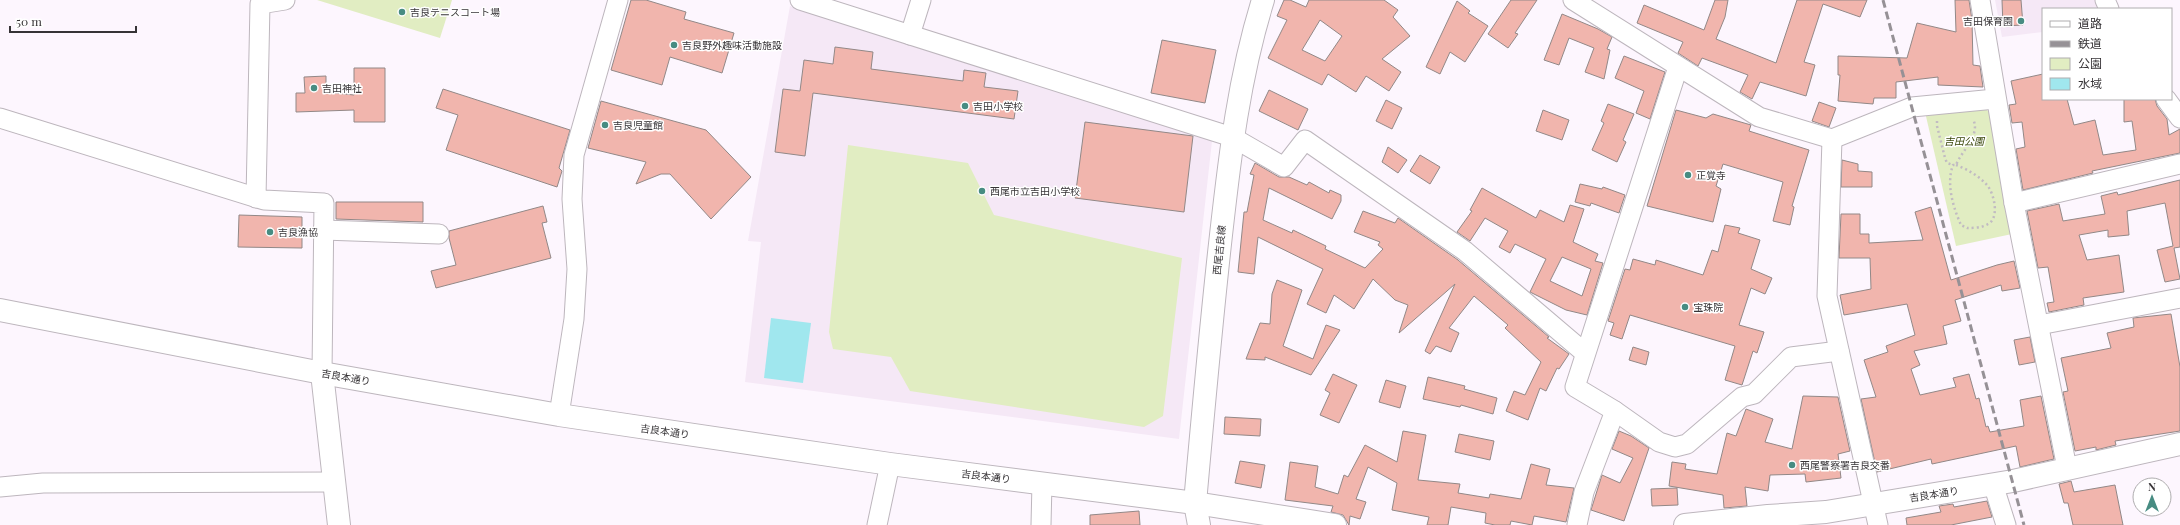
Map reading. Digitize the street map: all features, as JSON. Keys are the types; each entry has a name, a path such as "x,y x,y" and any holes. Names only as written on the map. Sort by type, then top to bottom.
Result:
{"main road":[{"name":"西尾吉良線","path":"1199,525 1195,503 1216,281 1232,137 1250,40 1263,0"},
{"name":"吉良本通り","path":"0,310 322,373 559,415 890,464 1195,503 1335,525"},
{"path":"322,373 339,525"},
{"name":"吉良本通り","path":"1685,525 1768,516 1826,512 1993,484 2180,444"}],"street":[{"path":"256,198 260,4 285,0"},
{"path":"559,415 574,319 577,269 572,199 574,155 618,0"},
{"path":"800,0 1232,137 1284,167 1305,140 1465,251 1585,354"},
{"path":"910,35 921,0"},
{"path":"1573,0 1759,117 1832,139 1912,107 1995,99"},
{"path":"1980,0 1995,99 2014,203 2067,468"},
{"path":"1678,67 1575,387 1616,411 1659,442 1675,447 1687,444 1742,397 1754,394 1791,357 1839,351"},
{"path":"2167,100 2180,118"},
{"path":"0,118 256,198 264,200 324,203 322,373"},
{"path":"1832,139 1827,296 1878,525"},
{"path":"2014,203 2180,164"},
{"path":"323,230 439,234"},
{"path":"2039,325 2180,298"},
{"path":"1577,525 1584,492 1616,411"},
{"path":"877,525 890,464"},
{"path":"0,487 43,483 335,482"},
{"path":"1041,525 1042,483"},
{"path":"1993,484 2006,525"}],"path":[{"path":"1941,118 1938,120 1937,126 1947,163 1954,165 1965,168 1980,179 1991,190 1995,209 1992,222 1987,225 1967,228 1961,225 1950,186 1949,176 1954,165 1974,135 1975,128 1972,117"}],"shaded area":[{"name":"吉田保育園","path":"1995,0 2098,0 2102,8 2042,8 2042,32 2002,37"},
{"name":"西尾市立吉田小学校","path":"790,6 1212,141 1179,439 745,382 761,242 748,241"}],"green space":[{"name":"吉良テニスコート場","path":"317,0 452,0 440,38"},
{"name":"吉田公園","path":"1985,108 1990,113 2012,234 1956,246 1925,112"},
{"path":"848,145 968,163 994,215 1182,258 1163,416 1144,427 910,391 891,357 833,349 829,332"}],"water":[{"path":"771,318 811,323 803,383 764,378"}],"building":[{"name":"吉良野外趣味活動施設","path":"631,0 646,0 686,12 684,19 734,33 722,73 670,57 662,85 611,70"},
{"path":"1284,0 1290,0 1306,7 1309,0 1384,0 1398,10 1393,17 1410,36 1382,59 1401,72 1389,91 1366,76 1356,92 1328,74 1322,85 1268,58 1287,20 1277,16","holes":["1320,20 1342,36 1325,61 1302,50"]},
{"path":"1511,0 1537,0 1515,33 1518,34 1508,48 1488,34"},
{"path":"1715,0 1728,0 1725,17 1716,39 1776,63 1797,0 1867,0 1860,17 1823,4 1804,62 1815,65 1806,96 1760,82 1752,99 1740,92 1748,75 1702,58 1698,66 1678,53 1683,42 1637,23 1644,5 1704,30"},
{"path":"1955,0 1969,0 1972,20 1973,65 1980,66 1983,87 1938,85 1938,77 1896,82 1896,98 1874,98 1873,104 1838,101 1840,75 1838,75 1838,56 1907,58 1917,23 1956,32"},
{"path":"2002,0 2021,0 2023,25 2003,26"},
{"path":"1457,1 1470,11 1468,13 1488,26 1465,62 1450,52 1440,74 1426,67"},
{"path":"1562,14 1598,29 1612,37 1607,49 1610,50 1604,79 1585,72 1594,48 1569,38 1559,65 1544,60"},
{"path":"1162,40 1216,50 1205,103 1151,93"},
{"name":"吉田小学校","path":"835,47 873,52 871,69 963,81 964,70 986,73 984,87 1018,91 1014,119 813,93 805,156 775,152 783,89 800,91 804,60 833,64"},
{"path":"1624,56 1665,72 1650,119 1636,113 1644,91 1615,78"},
{"path":"354,68 385,68 385,122 354,122 354,110 296,112 296,93 305,93 304,77 326,76 326,92 354,95"},
{"path":"2042,74 2042,100 2067,100 2074,125 2095,120 2103,155 2136,150 2132,121 2124,122 2124,100 2155,100 2157,106 2167,119 2169,135 2180,129 2180,153 2092,171 2093,173 2023,190 2016,149 2025,147 2022,122 2012,123 2009,105 2016,104 2011,81"},
{"path":"443,89 570,130 559,168 562,171 557,187 446,150 458,115 436,108"},
{"path":"1269,90 1308,109 1298,130 1259,111"},
{"path":"1386,100 1402,108 1392,129 1376,121"},
{"path":"601,101 706,130 751,177 711,219 670,174 661,174 636,184 646,162 588,148"},
{"path":"1819,102 1836,108 1829,127 1812,121"},
{"path":"1608,104 1634,114 1623,140 1626,142 1617,162 1592,150 1604,123 1601,121"},
{"path":"1543,110 1569,120 1562,140 1536,131"},
{"name":"正覚寺","path":"1676,110 1706,118 1713,114 1751,125 1749,131 1809,150 1792,206 1794,207 1790,225 1773,221 1783,182 1723,164 1716,186 1721,189 1713,222 1647,206"},
{"path":"1085,122 1193,136 1184,212 1075,198"},
{"path":"1388,147 1407,160 1398,173 1382,162"},
{"path":"1420,155 1440,167 1430,184 1410,171"},
{"path":"1842,160 1858,164 1858,171 1872,172 1872,187 1841,187"},
{"path":"1255,163 1279,177 1289,177 1307,185 1309,182 1329,193 1330,190 1341,195 1341,201 1332,219 1269,188 1263,220 1292,233 1293,230 1326,246 1325,249 1365,268 1383,249 1378,245 1380,242 1354,232 1363,211 1395,223 1398,218 1458,260 1549,337 1547,338 1569,354 1559,369 1557,368 1546,391 1540,388 1528,420 1506,411 1514,391 1525,395 1541,362 1505,328 1508,325 1474,296 1449,328 1459,333 1451,352 1436,346 1430,354 1425,351 1455,284 1399,333 1408,305 1395,300 1373,279 1354,309 1334,295 1326,313 1307,304 1323,269 1258,237 1254,274 1238,272 1244,212 1247,212 1254,175 1250,174"},
{"path":"2180,180 2180,247 2174,248 2180,279 2165,282 2157,250 2173,246 2165,203 2127,211 2129,235 2108,237 2108,230 2079,235 2087,260 2119,255 2124,292 2083,298 2084,305 2049,312 2047,303 2054,302 2048,267 2038,268 2027,211 2059,204 2063,221 2105,214 2101,196 2117,192 2118,195"},
{"path":"1580,184 1602,189 1603,187 1625,195 1619,213 1591,203 1590,206 1575,202"},
{"path":"1482,188 1536,218 1540,210 1564,222 1570,205 1584,209 1573,242 1598,254 1595,261 1603,263 1587,315 1566,310 1530,292 1546,259 1515,244 1510,253 1499,247 1508,231 1485,218 1470,241 1457,232 1472,211 1470,210","holes":["1562,257 1591,269 1582,296 1550,281"]},
{"path":"336,202 423,202 423,222 336,219"},
{"path":"543,206 547,222 542,223 551,258 436,288 431,271 456,265 449,238 449,231"},
{"path":"1931,207 1951,280 2014,261 2020,288 2002,291 2001,285 1955,300 1961,321 1943,326 1947,344 1914,351 1920,365 1911,369 1920,395 1956,387 1953,378 1969,374 1976,399 1979,398 1986,427 1988,426 1990,432 2024,426 2020,400 2041,396 2054,459 2020,467 2016,446 1932,464 1931,459 1877,472 1861,399 1876,397 1864,360 1888,352 1886,346 1915,335 1907,304 1844,315 1840,295 1871,289 1870,258 1839,258 1841,214 1860,214 1860,234 1869,234 1869,243 1923,240 1915,212"},
{"name":"吉良漁協","path":"239,215 302,217 302,248 238,247"},
{"name":"宝珠院","path":"1725,225 1740,228 1738,233 1760,240 1751,269 1772,278 1765,294 1751,288 1739,325 1764,332 1757,353 1753,351 1742,385 1725,380 1735,346 1630,315 1622,339 1610,335 1614,323 1608,321 1625,269 1630,270 1633,259 1655,265 1656,260 1703,275 1712,250 1718,252"},
{"path":"1277,280 1302,290 1283,346 1313,359 1326,325 1340,330 1311,375 1265,357 1265,360 1246,359 1260,323 1270,324 1272,294"},
{"path":"2171,314 2180,367 2180,431 2115,441 2116,445 2096,450 2096,447 2075,451 2063,392 2068,391 2061,358 2111,348 2107,333 2134,327 2133,318"},
{"path":"2030,337 2035,362 2019,365 2014,340"},
{"path":"1633,347 1649,352 1646,365 1629,360"},
{"path":"1333,374 1357,385 1339,423 1320,415 1330,393 1325,390"},
{"path":"1428,377 1465,386 1464,389 1497,398 1493,414 1461,405 1460,407 1423,399"},
{"path":"1386,380 1406,386 1400,408 1379,402"},
{"path":"1803,396 1838,397 1850,451 1838,454 1841,478 1806,482 1805,474 1770,475 1768,491 1745,487 1747,506 1724,508 1723,495 1669,486 1672,462 1686,464 1685,469 1717,474 1727,433 1736,436 1746,409 1773,419 1765,442 1792,449"},
{"path":"1225,417 1261,419 1260,436 1224,434"},
{"path":"1403,431 1426,435 1418,480 1460,484 1458,493 1489,498 1490,494 1521,499 1531,464 1550,469 1546,485 1574,488 1566,522 1534,516 1532,525 1511,521 1510,525 1495,525 1485,523 1486,513 1451,507 1448,525 1427,525 1429,517 1392,510 1397,483 1368,467 1356,499 1366,502 1360,519 1350,516 1349,525 1343,515 1331,512 1333,506 1285,500 1290,462 1318,466 1315,487 1338,494 1344,475 1348,477 1365,445 1397,462"},
{"path":"1619,431 1631,436 1649,448 1624,521 1591,510 1602,475 1620,483 1633,458 1612,449"},
{"path":"1459,434 1494,441 1490,460 1455,452"},
{"path":"1240,461 1265,465 1261,488 1235,483"},
{"path":"2071,481 2074,492 2115,485 2123,525 2073,525 2068,503 2064,503 2059,484"},
{"path":"1677,488 1678,505 1652,506 1651,489"},
{"path":"1987,501 1992,517 1951,525 1907,525 1906,518 1941,512 1939,506 1953,504 1954,507"},
{"path":"1139,511 1140,525 1090,525 1090,515"}],"railway":[{"path":"1883,0 2024,525"}],"place":[{"name":"吉良テニスコート場","path":"402,12"},
{"name":"吉田保育園","path":"2021,21"},
{"name":"吉良野外趣味活動施設","path":"674,45"},
{"name":"吉田神社","path":"314,88"},
{"name":"吉田小学校","path":"965,106"},
{"name":"吉良児童館","path":"605,125"},
{"name":"正覚寺","path":"1688,175"},
{"name":"西尾市立吉田小学校","path":"982,191"},
{"name":"吉良漁協","path":"270,232"},
{"name":"宝珠院","path":"1685,307"},
{"name":"西尾警察署吉良交番","path":"1792,465"}]}
